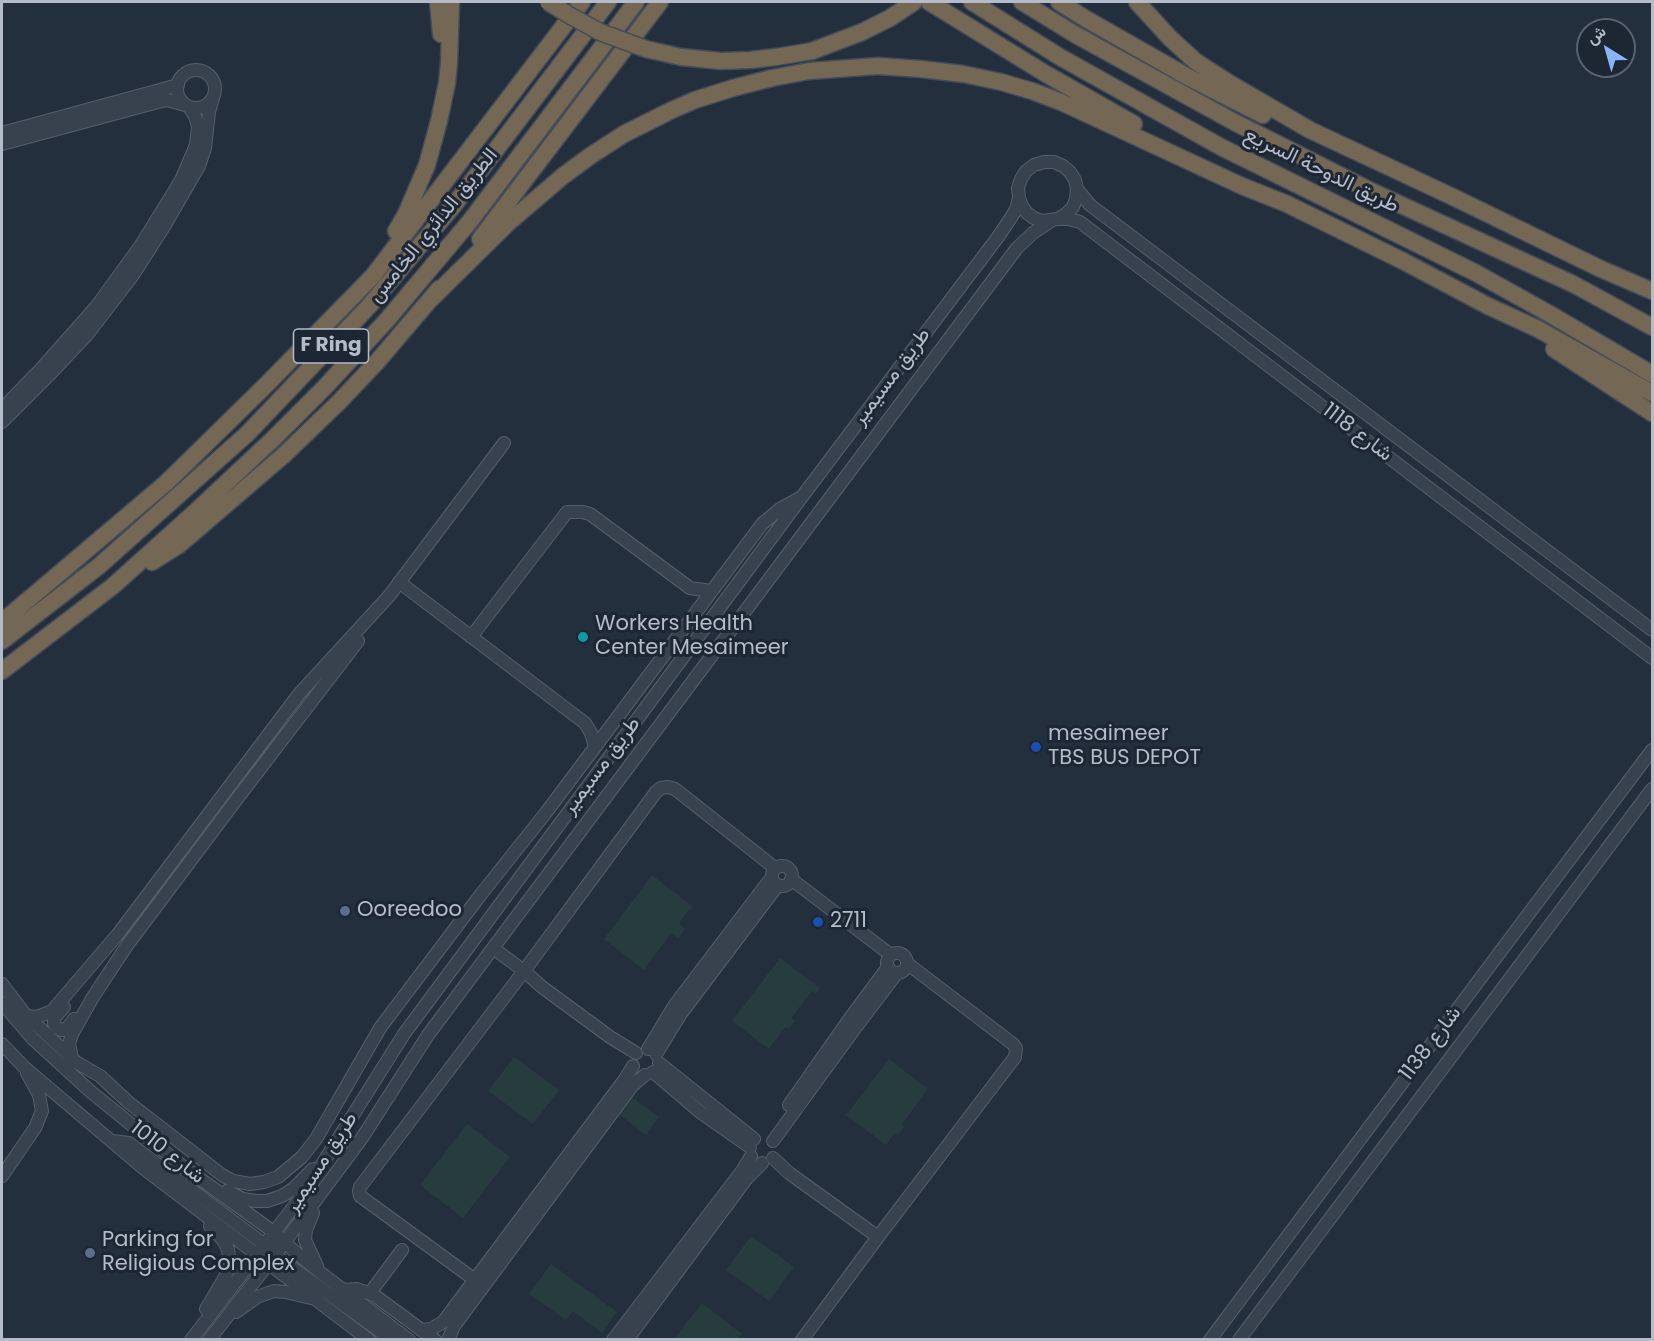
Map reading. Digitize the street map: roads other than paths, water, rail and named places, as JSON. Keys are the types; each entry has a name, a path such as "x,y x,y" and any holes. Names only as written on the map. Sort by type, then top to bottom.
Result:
{"highway":[{"path":"438,2 442,62 439,121"},
{"path":"327,322 388,243 406,214 428,165 447,83 451,2"},
{"path":"548,2 600,32 646,49 681,57 721,60 750,60 812,51 862,32 890,18 914,2"},
{"path":"4,618 166,483 258,394 373,276 582,2"},
{"name":"الطريق الدائري الخامس","path":"2,641 99,566 247,434 369,305 454,205 608,2"},
{"name":"الطريق الدائري الخامس","path":"2,670 113,586 272,440 324,388 387,320 471,220 636,2"},
{"path":"113,586 179,544 285,454 369,371 432,298 493,221 660,2"},
{"path":"929,2 1046,74 1242,186"},
{"name":"طريق الدوحة السريع","path":"972,2 1060,57 1221,147 1476,273 1548,312 1653,374"},
{"name":"طريق الدوحة السريع","path":"1022,2 1076,35 1236,123 1373,192 1574,284 1653,327"},
{"path":"1059,2 1188,77 1261,114 1310,130"},
{"path":"1137,2 1170,38 1196,61 1228,83 1310,130 1601,269 1653,291"},
{"path":"432,298 507,223 563,176 615,140 672,110 733,88 810,71 878,66 921,69 1001,82 1061,102 1242,186 1287,204 1403,261 1488,306 1539,329 1653,393"},
{"path":"1601,269 1653,299"},
{"path":"1488,306 1653,413"}],"street":[{"path":"2,409 96,307 130,261 172,195 196,145 198,127 195,116 178,94 177,85 189,72 197,70 204,72 210,76 215,90 209,112 206,148 199,166 165,225 133,275 86,336 2,422"},
{"path":"2,133 177,85"},
{"path":"2,144 167,100 198,108 207,105 213,98"},
{"path":"1054,162 1070,172 1077,189 1073,207 1066,214 1054,220 1042,220 1027,213 1019,198 1018,188 1026,171 1034,165 1054,162"},
{"name":"شارع 1118","path":"1077,189 1090,205 1653,630"},
{"name":"طريق مسيمير","path":"190,1340 275,1233 308,1187 404,1034 801,498 998,237 1016,210 1019,198"},
{"name":"شارع 1118","path":"1054,220 1070,219 1080,222 1653,658"},
{"name":"طريق مسيمير","path":"209,1340 362,1138 428,1035 1017,248 1054,220"},
{"path":"27,1016 37,1017 52,1011 118,934 298,694 389,596 504,443"},
{"path":"2,984 27,1016 72,1058 100,1076 128,1102 228,1178 250,1184 278,1177 302,1157 316,1140 380,1028 548,810 711,591 767,519 780,508 801,498"},
{"path":"471,637 567,512 590,514 690,588 711,591"},
{"path":"399,582 585,723 595,747"},
{"path":"690,588 699,609"},
{"path":"72,1058 69,1044 72,1034 128,944 382,610 389,596"},
{"path":"631,727 636,693"},
{"path":"585,723 613,723"},
{"name":"شارع 1138","path":"1210,1340 1653,750"},
{"path":"422,1330 449,1322 632,1086 649,1061 674,1006 775,877 781,866 788,867 791,879 786,885 775,877 675,789 661,788 656,792 359,1191 360,1196 475,1280"},
{"name":"شارع 1138","path":"1239,1340 1653,789"},
{"path":"548,810 584,790"},
{"path":"791,879 892,965 905,970 908,964"},
{"path":"118,934 93,972 54,1018 56,1027 61,1030 67,1028 99,978 128,944"},
{"path":"493,948 610,1037 649,1061 752,1147 758,1162 768,1160 878,1237"},
{"path":"770,1139 856,1027 901,953 906,957 908,964 1016,1048 1015,1057 802,1340"},
{"name":"شارع 1010","path":"2,1003 32,1038 90,1091 181,1165 275,1233 321,1273 409,1340"},
{"path":"2,1011 32,1038"},
{"name":"شارع 1010","path":"2,1044 24,1067 143,1168 261,1250 316,1299 369,1340"},
{"path":"448,1340 449,1322 475,1280 626,1079 633,1066 632,1060 649,1061"},
{"name":"شارع 1010","path":"2,1176 35,1128 42,1111 39,1095 24,1067"},
{"path":"84,1067 117,1113"},
{"path":"613,1340 745,1166 752,1147 760,1137 770,1139"},
{"path":"321,1273 305,1240 306,1230 316,1208 352,1163 362,1138"},
{"path":"627,1340 747,1178 776,1151 770,1139"},
{"path":"112,1142 129,1143 261,1250 285,1242"},
{"path":"181,1165 243,1199 267,1201 293,1190 333,1149"},
{"path":"143,1168 211,1227 228,1249 230,1265 225,1277 190,1340"},
{"path":"370,1293 402,1250"},
{"path":"272,1259 392,1340"},
{"name":"شارع 1010","path":"344,1290 357,1289 379,1297 435,1340"},
{"path":"223,1322 257,1297 274,1291 316,1299"}],"place":[{"name":"Workers Health Center Mesaimeer","path":"583,637"},
{"name":"mesaimeer TBS BUS DEPOT","path":"1036,747"},
{"name":"Ooreedoo","path":"345,911"},
{"name":"2711","path":"818,922"},
{"name":"Parking for Religious Complex","path":"90,1253"}]}
